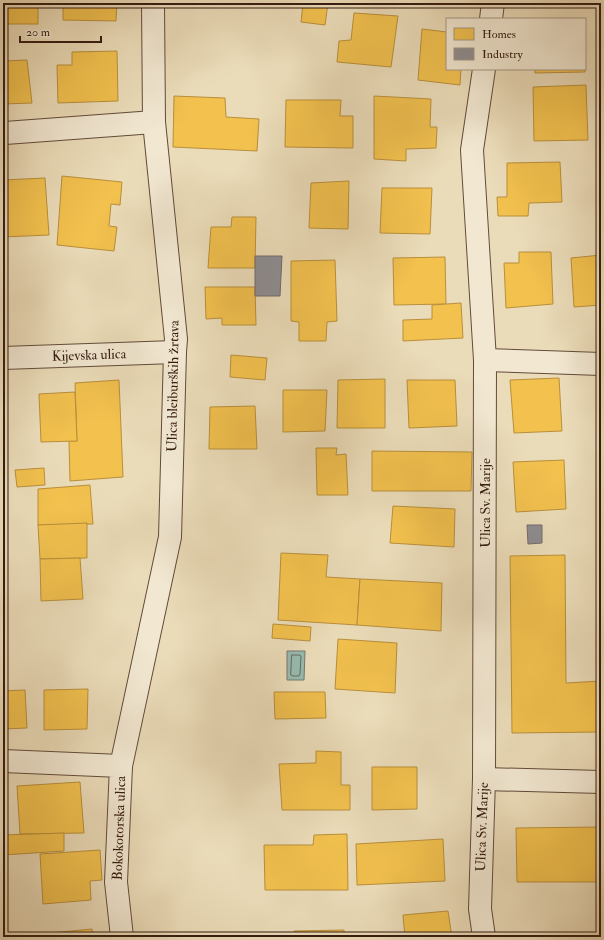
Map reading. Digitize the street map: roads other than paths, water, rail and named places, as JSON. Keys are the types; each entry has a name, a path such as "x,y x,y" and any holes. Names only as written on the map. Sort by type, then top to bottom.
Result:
{"street":[{"name":"Ulica bleiburških žrtava","path":"121,766 170,537 176,339 154,122 153,3"},
{"path":"491,18 493,3"},
{"name":"Ulica Sv. Marije","path":"484,70 472,150 485,360 484,779 480,909 484,937"},
{"path":"5,133 154,122"},
{"name":"Kijevska ulica","path":"3,358 175,352"},
{"path":"485,360 601,364"},
{"name":"Bokokotorska ulica","path":"3,761 121,766 116,882 122,937"},
{"path":"484,779 601,782"}],"water":[{"path":"287,651 305,651 304,680 287,680"}]}
